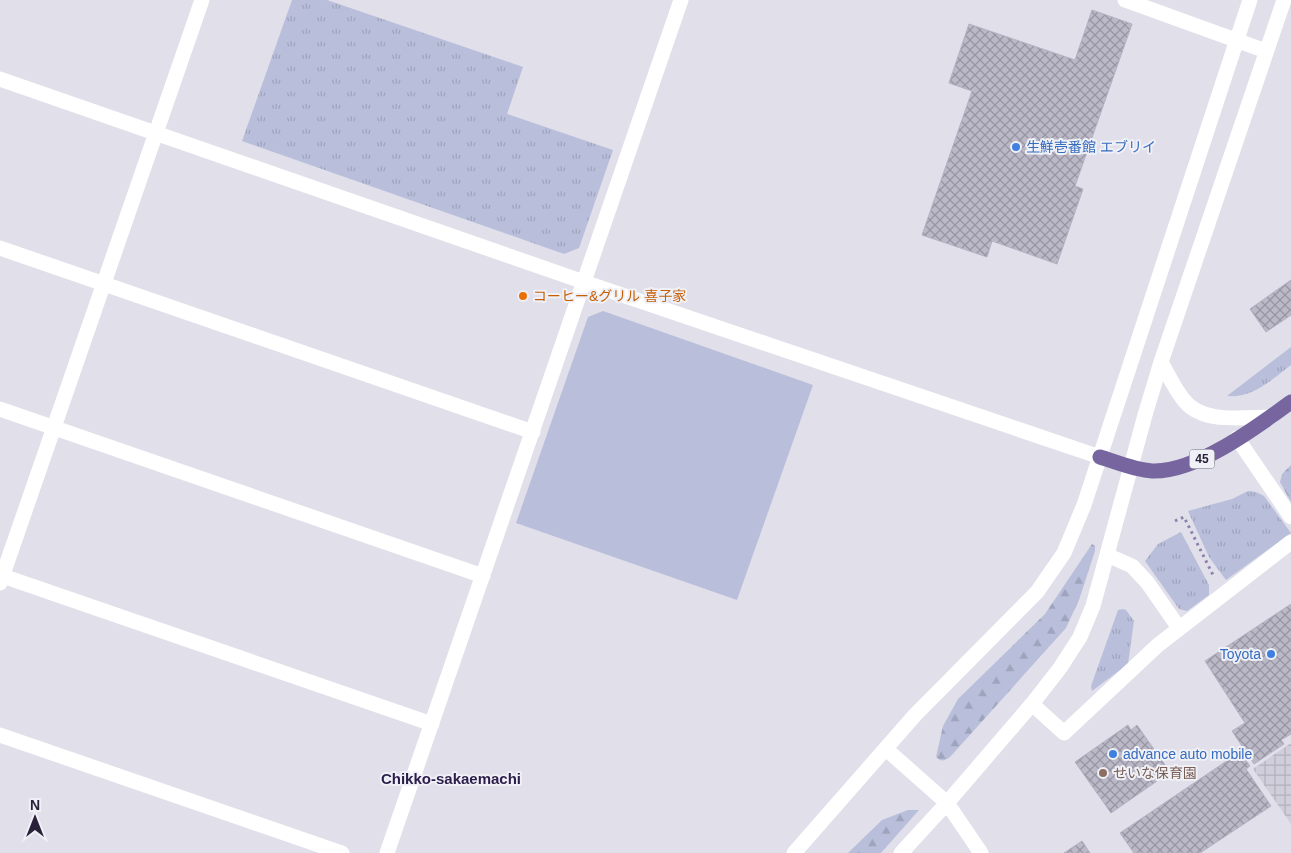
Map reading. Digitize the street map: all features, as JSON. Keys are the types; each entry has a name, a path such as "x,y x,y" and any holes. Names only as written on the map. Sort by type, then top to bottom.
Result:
{"main road":[{"name":"45","path":"1100,457 1151,471 1175,469 1211,455 1291,402"}],"street":[{"path":"202,0 1,578 432,724"},
{"path":"387,853 680,0"},
{"path":"1125,0 1266,51"},
{"path":"794,853 915,715 1037,592 1064,553 1084,505 1250,0"},
{"path":"901,853 947,803 1032,704 1060,668 1080,637 1093,606 1161,362 1284,0"},
{"path":"0,79 584,282 1100,457"},
{"path":"0,248 533,432"},
{"path":"1161,362 1184,400 1197,411 1212,417 1271,417"},
{"path":"0,409 483,576"},
{"path":"1237,438 1291,517"},
{"path":"1032,704 1064,734 1158,645 1291,542"},
{"path":"1107,555 1132,566 1147,582 1179,628"},
{"path":"0,735 342,853"},
{"path":"886,749 947,803 982,853"}],"path":[{"path":"1176,521 1184,517 1223,595"}],"shaded area":[{"path":"1291,743 1291,824 1253,769"}],"green space":[{"path":"292,0 327,0 523,67 507,114 613,150 579,248 564,254 242,141"},
{"path":"603,311 813,385 737,600 516,523 588,317"},
{"path":"1291,347 1291,365 1253,391 1236,396 1227,396"},
{"path":"1291,465 1291,502 1280,482 1282,474"},
{"path":"1248,491 1264,496 1291,533 1226,580 1209,557 1188,511 1232,499"},
{"path":"1181,532 1209,585 1209,595 1187,611 1179,609 1145,561 1158,544"},
{"path":"1092,544 1095,546 1095,551 1079,600 1066,628 950,757 939,760 936,757 943,726 958,699 1045,614"},
{"path":"1118,610 1126,610 1134,621 1128,664 1092,691 1091,686"},
{"path":"908,810 919,810 881,853 848,853 882,820"}],"building":[{"path":"1092,10 1132,24 1075,186 1083,189 1057,264 992,241 987,257 922,235 972,91 949,83 969,24 1075,60"},
{"path":"1291,280 1291,315 1266,332 1250,309"},
{"path":"1291,604 1291,734 1281,740 1284,744 1254,764 1232,731 1245,723 1205,661"},
{"path":"1128,725 1131,730 1137,725 1170,772 1111,813 1075,762"},
{"path":"1240,752 1250,766 1246,769 1271,806 1200,853 1134,853 1120,833"},
{"path":"1082,841 1090,853 1064,853"}],"place":[{"name":"生鮮壱番館 エブリイ","path":"1016,147"},
{"name":"コーヒー&グリル 喜子家","path":"523,296"},
{"name":"Toyota","path":"1271,654"},
{"name":"advance auto mobile","path":"1113,754"},
{"name":"せいな保育園","path":"1103,773"}],"district":[{"name":"Chikko-sakaemachi","path":"451,778"}]}
